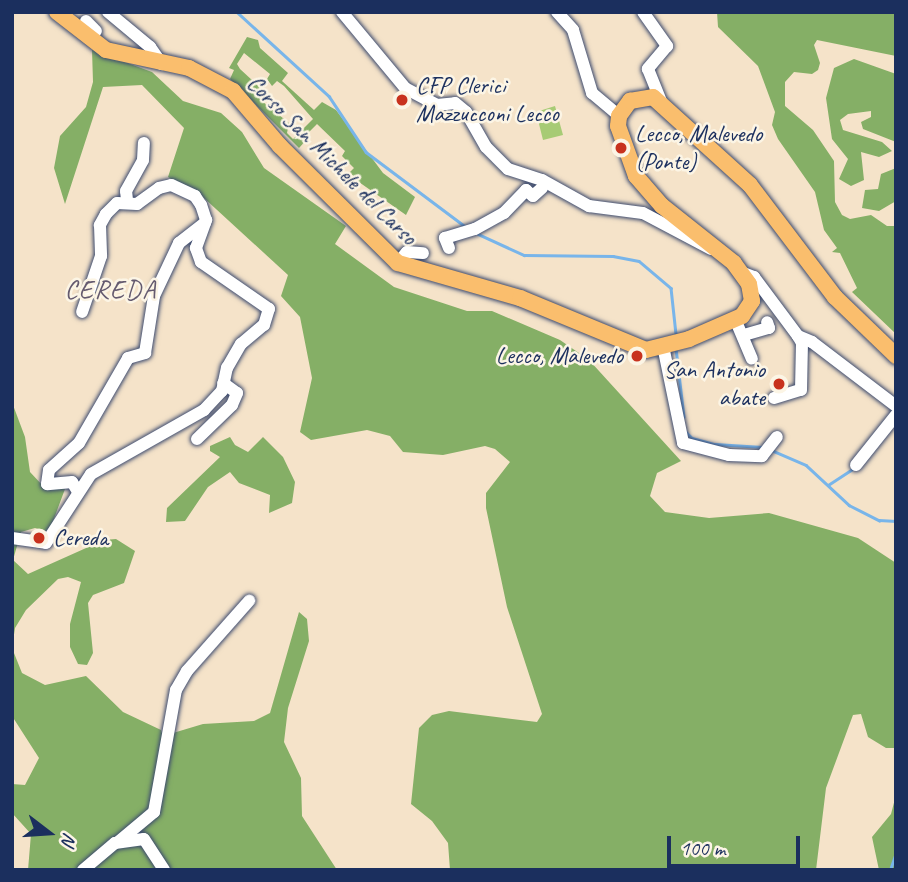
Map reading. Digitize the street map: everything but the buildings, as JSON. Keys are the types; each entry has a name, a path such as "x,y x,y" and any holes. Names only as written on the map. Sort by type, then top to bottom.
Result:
{"main road":[{"name":"Corso San Michele del Carso","path":"57,12 106,50 202,73 233,91 280,146 398,263 520,298 634,348 663,346 689,339 735,319"},
{"path":"735,319 747,313 752,301 741,272 722,252 641,184 622,138 619,116 625,105 639,97 661,102 697,140 750,185 835,297 896,356"}],"street":[{"path":"108,12 150,47 162,64"},
{"path":"342,12 405,88 437,105 455,103 466,112 486,148 508,169 542,180 589,206 643,214 673,233 722,252"},
{"path":"557,12 573,30 592,93 619,116"},
{"path":"643,12 667,46 648,69 661,102"},
{"path":"86,21 96,31"},
{"path":"127,200 126,191 143,160 144,143"},
{"path":"12,538 46,543 77,490 90,474 204,410 223,383 236,352 264,325 269,309 201,262 196,248 205,223 201,205 184,188 171,185 159,188 137,204 127,200 117,203 100,225 100,256 82,312"},
{"path":"449,247 445,238 472,231 504,212 526,190 533,195 542,188"},
{"path":"77,490 72,482 47,484 49,470 79,443 128,358 145,353 154,296 179,243 205,223"},
{"path":"398,263 407,252 423,253"},
{"path":"741,272 754,277 802,343 801,390 774,398"},
{"path":"744,335 769,328 764,319 782,317"},
{"path":"735,319 752,359"},
{"path":"798,336 812,342 896,406"},
{"path":"663,346 678,433 684,443 729,455 771,444"},
{"path":"197,439 232,405 237,393 223,383"},
{"path":"856,464 896,415"},
{"path":"83,870 155,812 176,690 187,671 249,601"},
{"path":"118,842 144,839 164,870"}],"green space":[{"path":"717,12 896,12 896,56 817,40 814,45 820,63 818,70 812,74 794,72 785,82 785,106 813,130 834,161 835,202 842,215 850,219 871,215 887,226 896,226 896,334 852,292 857,288 840,253 832,252 837,248 824,230 815,192 778,139 772,125 775,112 758,66 718,27"},
{"path":"247,37 258,40 260,48 288,73 282,81 314,110 322,102 336,110 383,173 415,197 406,215 356,180 350,172 354,168 342,156 345,151 317,124 307,134 303,132 309,137 299,148 230,79 234,70 229,68","holes":["244,53 270,74 267,79 272,86 277,81 284,86 313,119 293,139 287,133 289,123 263,102 266,93 237,64"]},
{"path":"92,50 152,72 183,101 221,113 242,132 264,168 346,226 335,244 394,287 467,311 492,311 560,340 589,360 681,461 657,473 650,496 665,512 709,518 769,513 858,538 896,563 896,748 886,748 868,737 861,714 853,715 826,788 816,870 450,870 448,843 432,821 411,804 419,728 432,715 449,711 537,722 542,714 507,607 486,508 486,493 510,462 495,449 485,446 443,455 403,452 390,436 367,430 311,440 300,432 312,378 300,317 281,296 288,275 204,198 168,177 184,128 142,85 103,87 65,204 54,168 60,136 86,107 93,82"},
{"path":"854,59 896,74 896,142 863,129 861,122 871,117 871,111 848,114 840,120 843,130 882,142 892,151 879,157 861,152 864,180 851,186 839,179 848,159 832,139 826,98 834,68"},
{"path":"555,106 563,135 543,140 536,112"},
{"path":"896,168 896,201 879,211 862,208 865,190 878,189 881,174"},
{"path":"12,386 13,405 25,437 30,472 44,487 65,489 49,532 35,528 21,532 13,560 28,574 104,540 116,539 135,551 124,583 93,595 88,603 93,653 87,665 78,664 70,647 70,624 81,582 68,577 58,579 26,610 15,628 12,648"},
{"path":"230,437 235,445 248,452 263,437 283,457 295,482 292,503 269,513 270,495 239,483 230,472 208,487 185,521 166,522 167,508 220,457 210,451 210,446"},
{"path":"299,612 307,619 309,641 288,708 284,742 301,778 302,816 337,870 28,870 31,834 12,813 12,784 25,785 39,758 12,716 12,648 22,673 45,685 86,676 123,712 161,730 168,754 173,733 203,724 254,721 270,713"},
{"path":"896,795 896,870 879,870 872,837 891,814"}],"waterway":[{"path":"237,12 329,96 366,152 466,227"},
{"path":"478,234 524,255 613,256 639,261 671,288 676,334"},
{"path":"676,348 684,417"},
{"path":"685,431 692,438 715,444 762,447"},
{"path":"771,450 806,465 849,505 879,520 896,521"},
{"path":"828,485 853,469"},
{"path":"890,870 896,853"}],"place":[{"name":"CFP Clerici Mazzucconi Lecco","path":"402,100"},
{"name":"Lecco, Malevedo (Ponte)","path":"621,148"},
{"name":"Lecco, Malevedo","path":"637,356"},
{"name":"San Antonio abate","path":"779,384"},
{"name":"Cereda","path":"39,538"}],"district":[{"name":"CEREDA","path":"111,290"}]}
